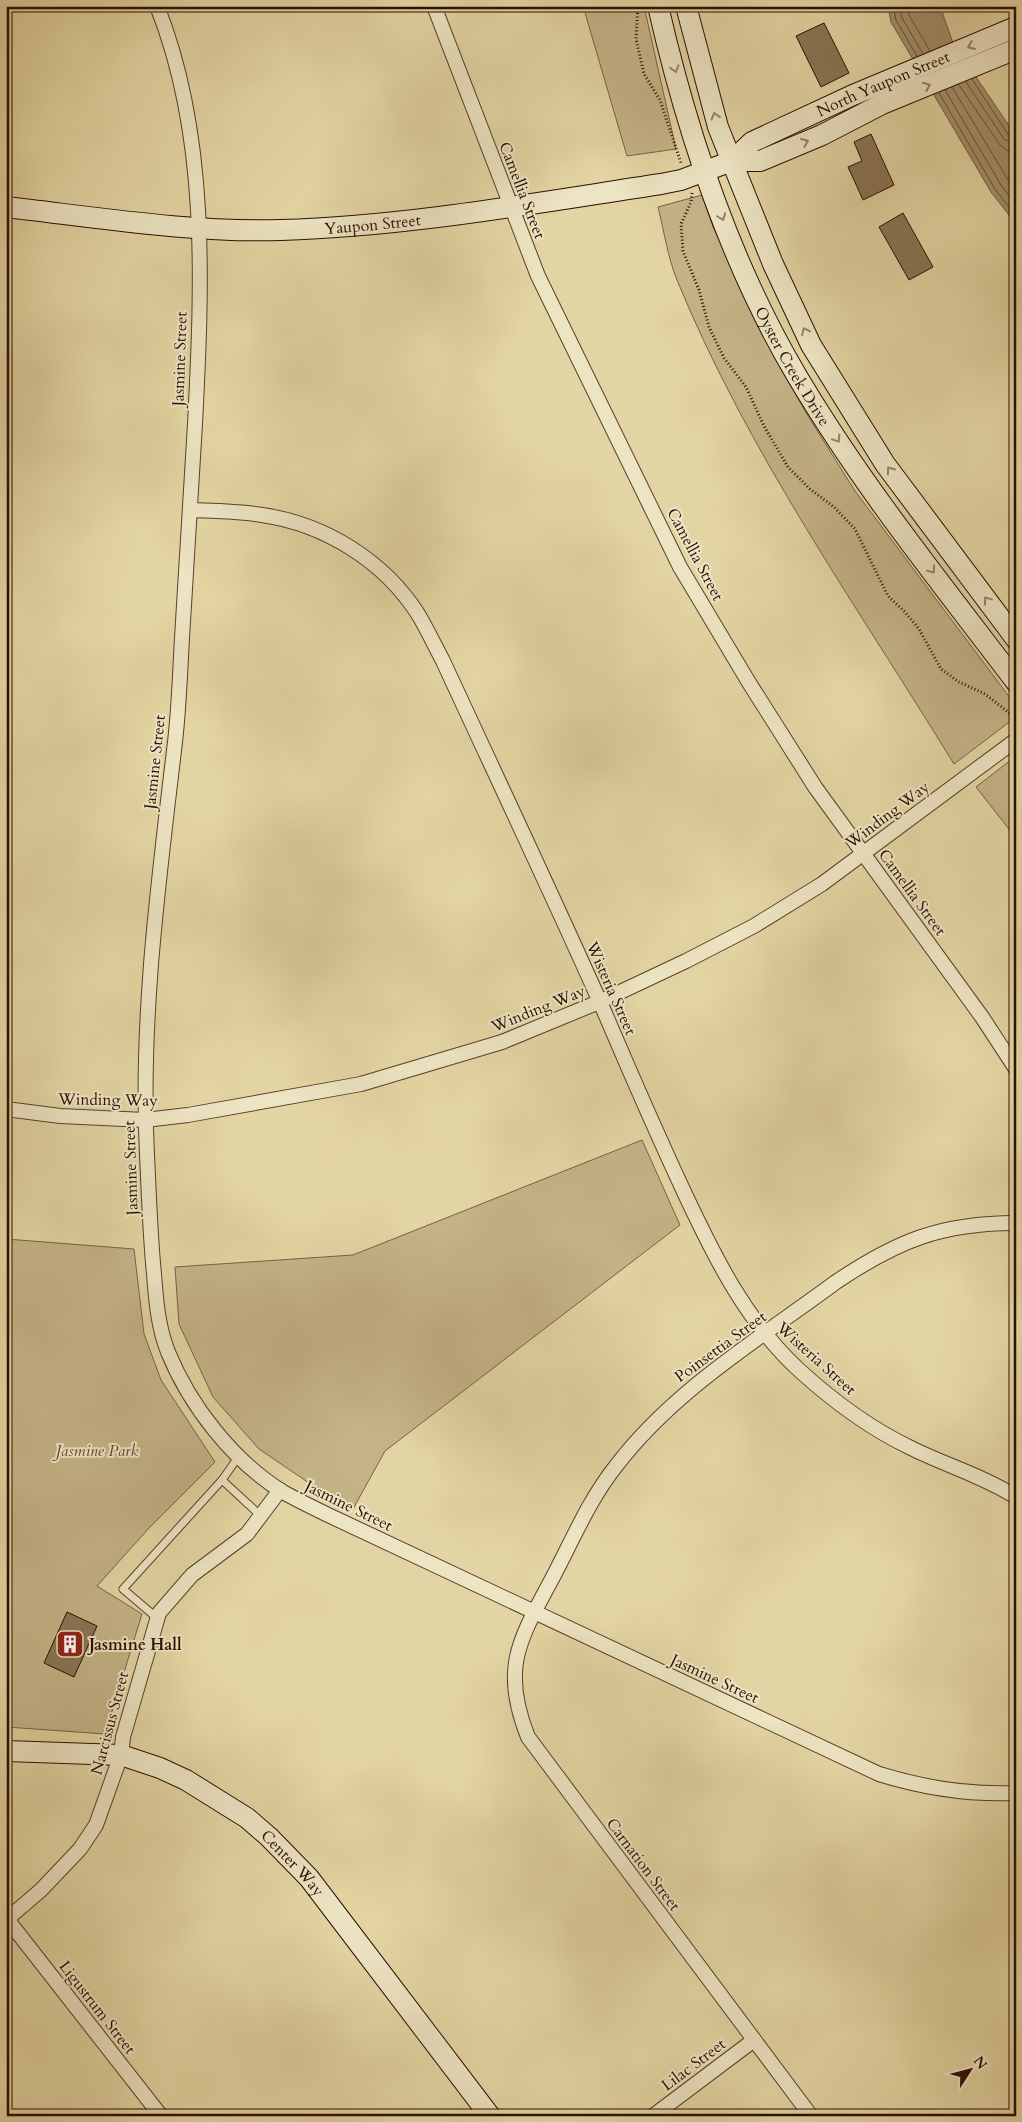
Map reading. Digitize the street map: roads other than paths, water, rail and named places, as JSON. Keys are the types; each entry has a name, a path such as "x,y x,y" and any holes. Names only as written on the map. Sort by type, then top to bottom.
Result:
{"main road":[{"name":"Oyster Creek Drive","path":"658,6 705,171 723,221 759,302 796,375 859,473 1016,682"},
{"name":"Oyster Creek Drive","path":"686,6 714,111 732,161 773,264 811,345 885,464 1013,631"},
{"name":"North Yaupon Street","path":"760,162 822,135 878,96 1016,27"},
{"name":"North Yaupon Street","path":"752,142 878,96 1016,49"},
{"name":"Yaupon Street","path":"732,161 752,142"},
{"name":"Yaupon Street","path":"6,207 198,227 279,230 364,225 511,207 660,184 686,178 732,161 760,162"},
{"name":"Center Way","path":"6,1752 121,1755 160,1768 186,1780 247,1818 276,1843 327,1901 490,2116"}],"street":[{"name":"Jasmine Street","path":"157,6 172,50 186,106 192,147 198,227 199,353 190,510 175,738 155,920 146,1047 145,1120 151,1236 158,1314 168,1351 188,1392 216,1432 240,1456 280,1490 326,1514 879,1774 906,1783 963,1793 1016,1792"},
{"name":"Camellia Street","path":"434,6 538,276 680,567 748,681 815,787 982,1017 1016,1069"},
{"name":"Wisteria Street","path":"190,510 262,515 296,522 353,548 376,566 399,589 417,614 443,661 717,1262 764,1335 835,1401 875,1429 912,1449 998,1486 1016,1497"},
{"path":"988,645 1013,631"},
{"name":"Winding Way","path":"6,1109 60,1116 145,1120 271,1101 361,1084 502,1042 599,1002 754,926 822,884 1016,740"},
{"name":"Poinsettia Street","path":"534,1613 598,1491 633,1444 672,1403 863,1264 910,1239 937,1231 966,1226 1016,1224"},
{"name":"Narcissus Street","path":"7,1919 41,1890 80,1849 96,1825 121,1755 124,1737 157,1618 192,1575 247,1534 280,1490"},
{"name":"Carnation Street","path":"534,1613 516,1656 513,1685 519,1714 528,1737 811,2116"},
{"name":"Ligustrum Street","path":"7,1919 161,2116"},
{"name":"Lilac Street","path":"653,2116 754,2040"}],"lane":[{"path":"157,1618 123,1589 222,1480 240,1456"},
{"path":"222,1480 260,1516"}],"water":[{"path":"888,6 940,6 953,43 1016,136 1016,224 991,192 891,22"}],"place":[{"name":"Jasmine Hall","path":"70,1644"}],"park label":[{"name":"Jasmine Park","path":"97,1450"}]}
